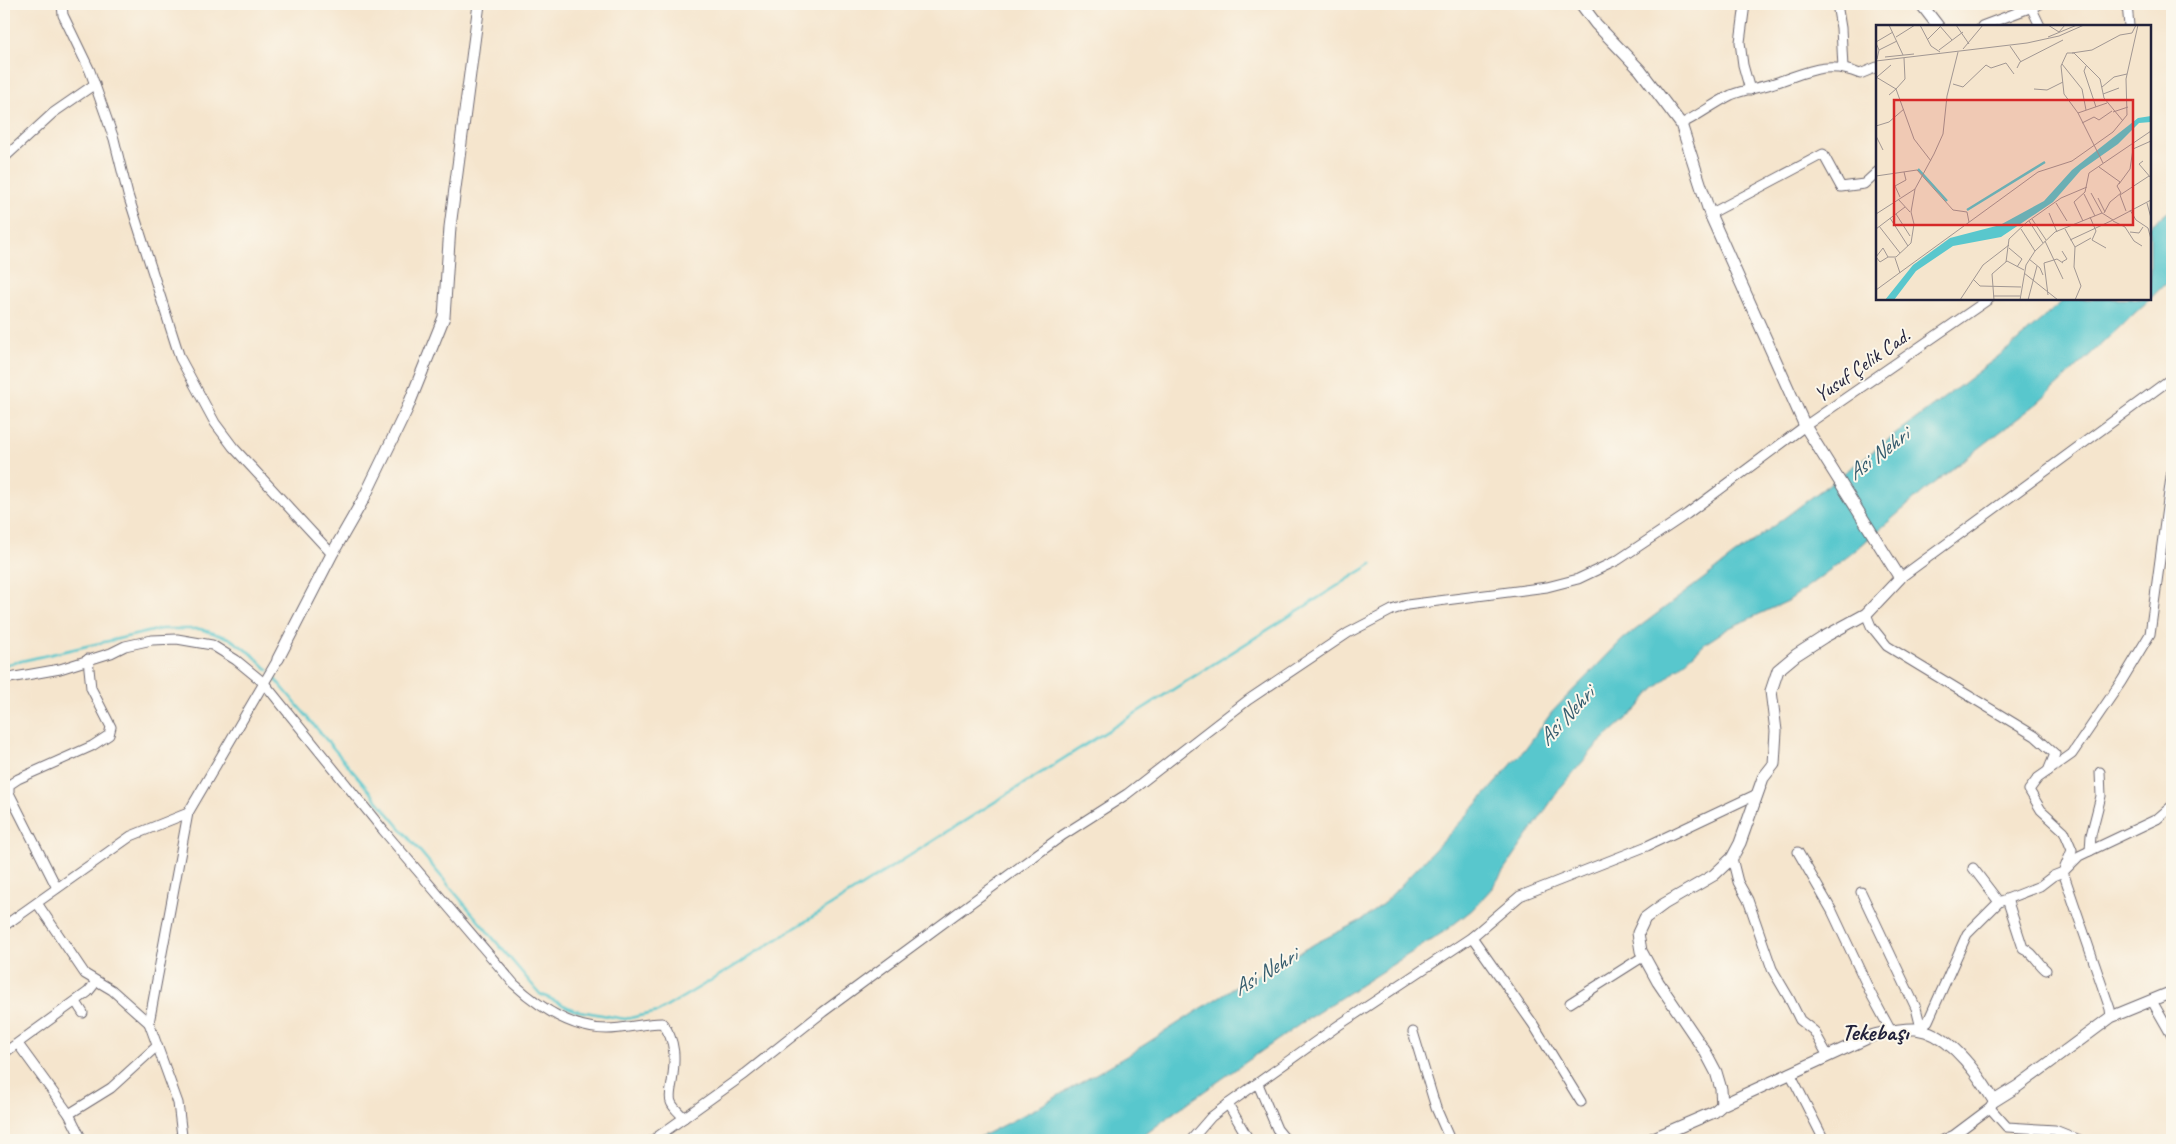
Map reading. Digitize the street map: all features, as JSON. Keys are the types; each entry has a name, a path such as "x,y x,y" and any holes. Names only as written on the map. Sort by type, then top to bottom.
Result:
{"street":[{"path":"62,4 63,14 95,84 114,139 128,195 180,358 215,423 233,447 332,554"},
{"path":"149,1024 188,813 278,659 332,554 364,498 407,409 444,317 450,227 479,4"},
{"path":"1581,4 1596,24 1640,70 1681,124 1710,214 1807,431 1898,574"},
{"path":"1746,4 1740,42 1743,65 1750,90"},
{"path":"1836,4 1841,28 1844,68"},
{"path":"1921,4 1935,25"},
{"path":"2127,4 2128,25"},
{"path":"1985,25 2036,5 2040,25"},
{"path":"1681,124 1731,95 1798,74 1828,68 1844,68 1860,74 1876,67"},
{"path":"4,158 54,113 95,84"},
{"path":"1710,214 1823,154 1841,187 1864,184 1876,173"},
{"name":"Yusuf Çelik Cad.","path":"653,1140 745,1074 823,1012 1063,835 1127,794 1248,700 1348,633 1392,610 1407,605 1531,590 1565,583 1589,575 1618,560 1807,431 1988,300"},
{"path":"1722,1105 1721,1089 1706,1053 1666,996 1644,956 1638,933 1646,918 1664,904 1714,875 1732,858 1740,843 1763,778 1774,764 1776,731 1771,691 1778,670 1824,636 1866,614 1898,574 2172,378"},
{"path":"2075,853 2064,831 2041,810 2029,790 2038,778 2072,754 2121,682 2150,634 2172,470"},
{"path":"1866,614 1871,626 1887,646 2035,736 2055,754 2048,771"},
{"path":"4,680 60,669 111,653 125,646 152,640 177,640 212,645 236,660 264,683 383,830 514,984 534,1003 558,1016 605,1029 662,1023 670,1032 674,1044 674,1066 670,1091 671,1103 684,1118"},
{"path":"57,888 9,793 9,786 18,779 92,746 109,735 111,727 91,688 88,659"},
{"path":"2090,851 2091,835 2100,796 2100,772"},
{"path":"1191,1140 1211,1117 1228,1104 1339,1025 1472,937 1520,896 1647,846 1757,794"},
{"path":"2075,853 2090,851 2156,819 2172,806"},
{"path":"4,926 131,836 188,813"},
{"path":"1798,852 1832,911 1869,989 1892,1031"},
{"path":"1649,1140 1714,1112 1722,1105 1874,1035 1919,1028 1928,1021 1932,1014 1967,934 2003,901 2040,886 2053,876 2063,872 2075,853"},
{"path":"1732,858 1738,882 1748,900 1772,969 1800,1020 1814,1031 1828,1056"},
{"path":"1973,868 2003,901 2023,948 2032,951 2037,963 2046,970"},
{"path":"2063,872 2110,1009 2111,1017"},
{"path":"1861,892 1916,1008 1919,1028"},
{"path":"37,903 85,974 112,990 149,1024 178,1103 181,1140"},
{"path":"1472,937 1533,1024 1580,1102"},
{"path":"1570,1003 1644,956"},
{"path":"4,1053 76,1002 96,982"},
{"path":"1943,1140 1954,1135 2074,1042 2111,1017 2172,992"},
{"path":"2152,1001 2172,1036"},
{"path":"76,1002 83,1013"},
{"path":"1919,1028 1941,1039 1966,1060 2007,1127 2055,1130 2080,1140"},
{"path":"1413,1032 1436,1108 1450,1140"},
{"path":"18,1044 69,1114 82,1140"},
{"path":"69,1114 111,1088 157,1046"},
{"path":"1790,1073 1824,1140"},
{"path":"1258,1084 1277,1129 1286,1140"},
{"path":"1228,1104 1249,1140"}],"water":[{"path":"2172,209 2172,277 2151,298 2151,225"},
{"name":"Asi Nehri","path":"2064,300 2149,300 2039,402 1930,486 1851,554 1788,601 1729,628 1706,643 1648,695 1637,709 1597,745 1561,787 1492,888 1472,910 1445,931 1309,1018 1176,1111 1138,1140 974,1140 1037,1108 1130,1054 1230,990 1362,920 1384,903 1469,813 1525,749 1552,712 1622,640 2009,348"}],"waterway":[{"path":"271,674 540,994 574,1010 625,1019 658,1012 730,969 1372,564"},
{"path":"4,665 161,629 200,629 229,638 252,654 268,670"}],"district":[{"name":"Tekebaşı","path":"1875,1032"}]}
